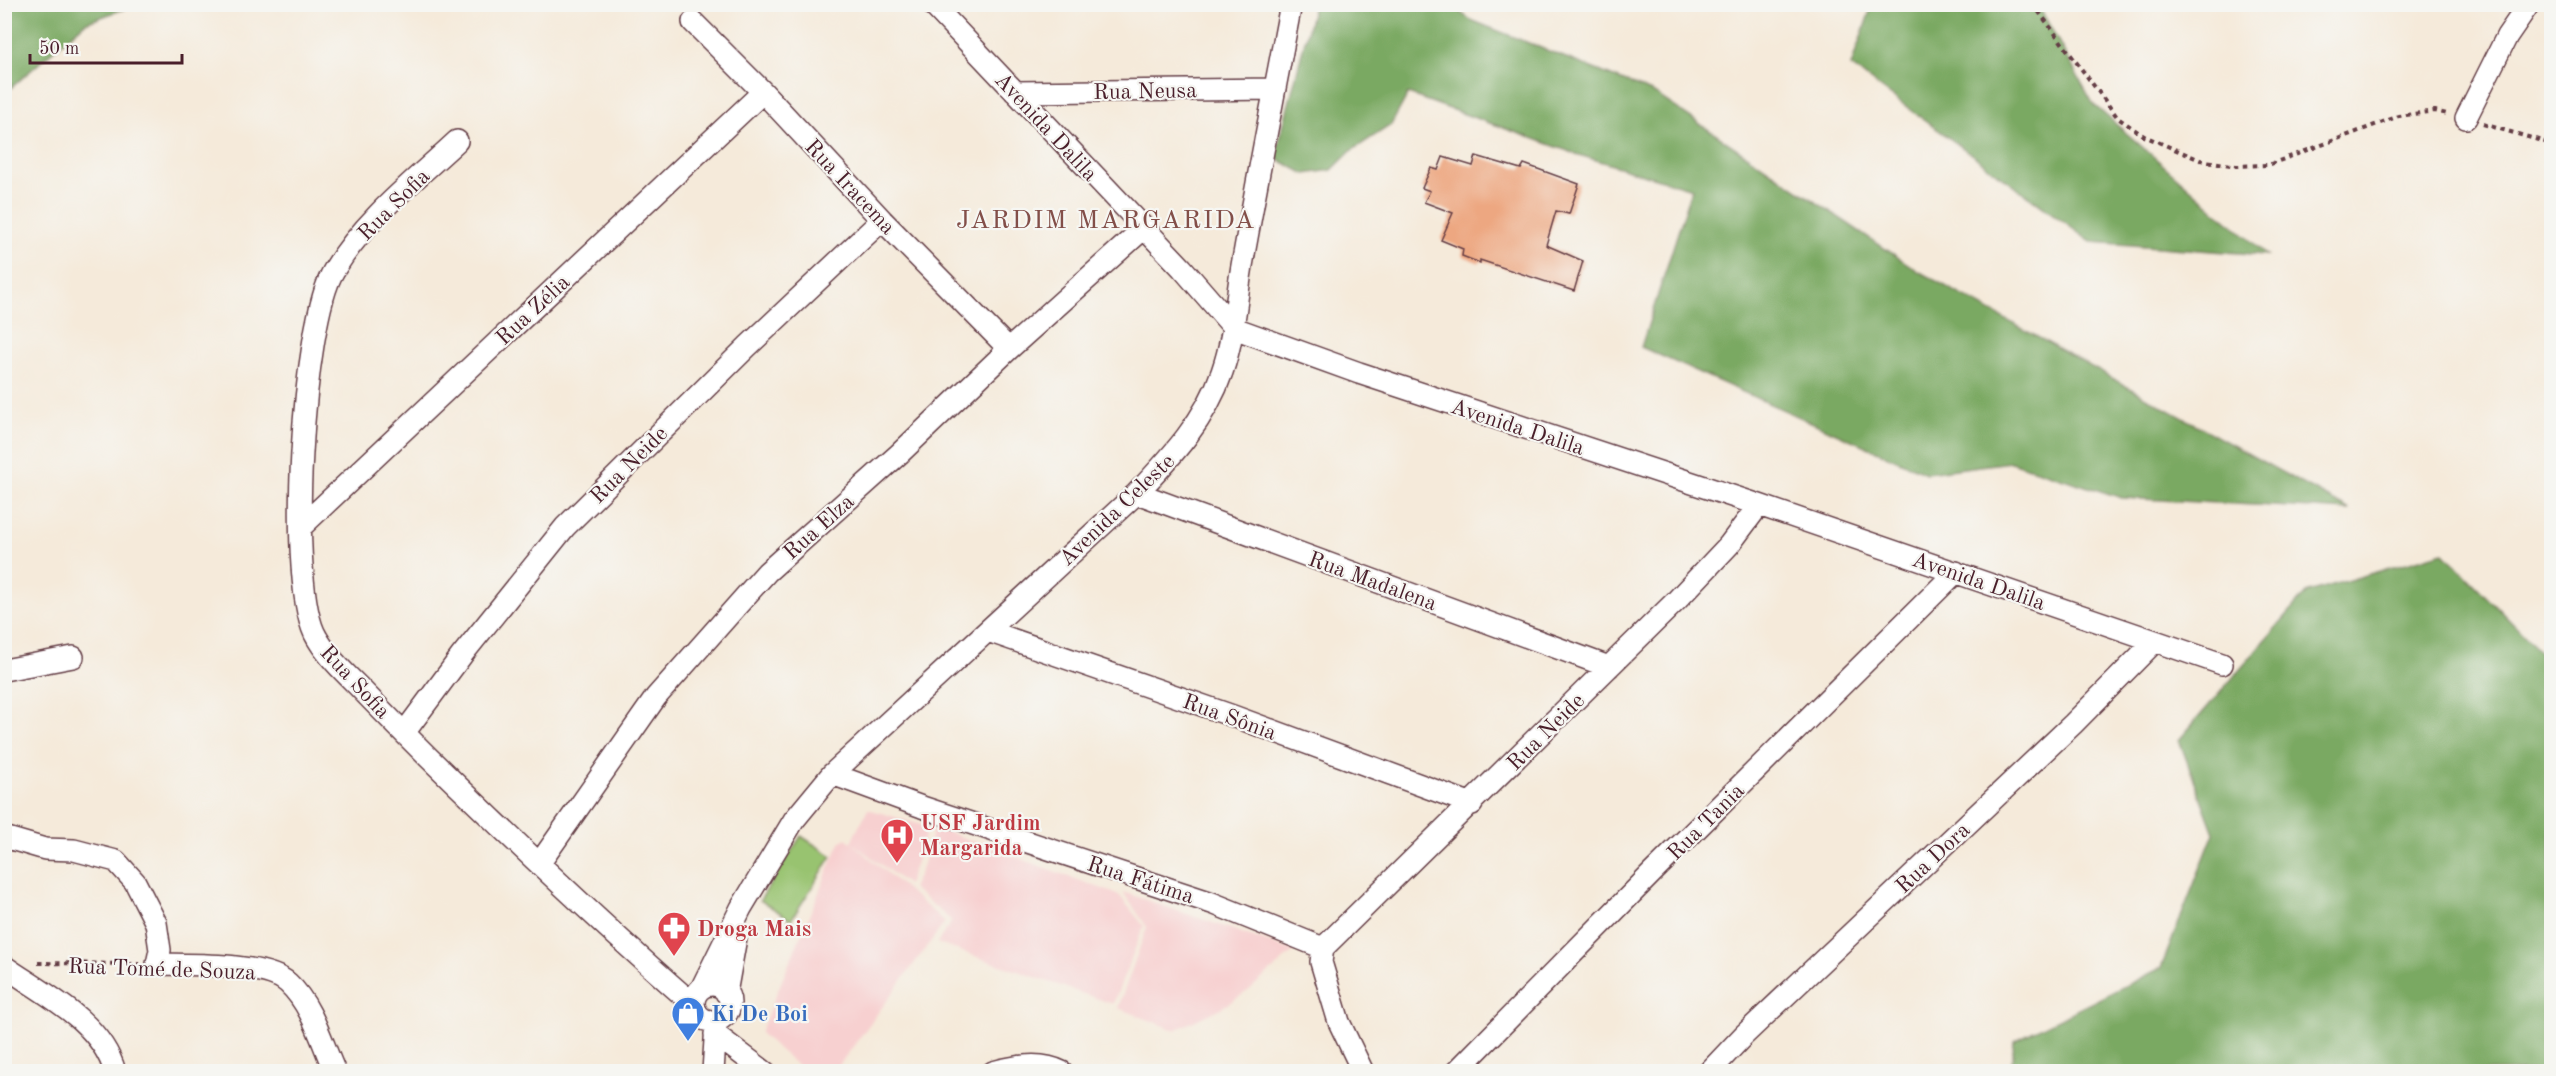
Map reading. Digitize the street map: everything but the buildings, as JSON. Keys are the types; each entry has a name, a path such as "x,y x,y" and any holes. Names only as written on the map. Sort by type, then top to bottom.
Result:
{"street":[{"name":"Avenida Dalila","path":"932,4 1182,268 1234,328 1359,373 1759,505 2222,664"},
{"name":"Avenida Celeste","path":"697,997 741,908 794,819 832,774 1137,493 1180,448 1204,412 1222,373 1234,328 1242,264 1291,4"},
{"path":"2466,118 2507,36 2529,4"},
{"name":"Rua Iracema","path":"693,22 1009,349"},
{"name":"Rua Neusa","path":"1015,92 1275,89"},
{"name":"Rua Zélia","path":"301,527 763,92"},
{"name":"Rua Sofia","path":"457,141 379,212 333,272 325,290 309,366 303,433 301,527 304,594 309,620 316,637 332,659 404,733 610,932 697,997"},
{"name":"Rua Neide","path":"404,733 462,655 565,526 748,346 882,220"},
{"name":"Rua Elza","path":"539,864 656,697 713,630 767,572 1143,229"},
{"name":"Rua Madalena","path":"1137,493 1609,667"},
{"name":"Rua Neide","path":"1323,948 1472,804 1709,567 1759,505"},
{"name":"Rua Tania","path":"1456,1071 1956,572"},
{"name":"Rua Sônia","path":"988,631 1233,716 1472,804"},
{"name":"Rua Dora","path":"1709,1071 1744,1035 2073,724 2154,642"},
{"path":"4,670 73,657"},
{"name":"Rua Fátima","path":"832,774 922,807 1212,903 1323,948"},
{"path":"4,837 45,849 74,850 116,861 135,882 156,923 160,950 158,964"},
{"name":"Avenida Celeste","path":"726,993 741,908"},
{"path":"1323,948 1321,962 1339,1022 1363,1071"},
{"name":"Rua Tomé de Souza","path":"158,964 241,968 269,973 287,982 312,1019 336,1071"},
{"path":"4,966 80,1020 100,1040 115,1071"},
{"path":"713,1071 716,1027 728,1010 729,999 726,993 712,985 697,997 699,1016 716,1027 765,1071"},
{"path":"993,1071 1027,1065 1056,1068 1062,1071"}],"path":[{"path":"2033,4 2118,118 2144,136 2200,160 2236,166 2268,165 2399,116 2435,111 2552,144"},
{"name":"Rua Tomé de Souza","path":"36,963 158,964"}],"shaded area":[{"name":"USF Jardim Margarida","path":"868,809 928,827 908,885 851,842"},
{"path":"934,827 1119,895 1144,926 1113,1004 937,943 952,921 912,888 921,870"},
{"path":"846,838 945,922 835,1071 804,1071 760,1033 840,842"},
{"path":"1123,892 1294,951 1248,991 1221,1008 1175,1030 1118,1008 1147,927"}],"green space":[{"path":"5,4 135,5 85,23 5,93"},
{"path":"1314,5 1450,5 1471,20 1654,93 1920,272 2350,510 2122,498 2011,462 1926,473 1641,347 1692,189 1579,155 1408,94 1391,125 1351,151 1332,170 1305,174 1275,158"},
{"path":"1872,5 2038,5 2094,105 2267,255 2091,242 1851,66"},
{"path":"2443,552 2551,663 2551,1071 2011,1071 2014,1041 2161,968 2214,833 2179,740 2306,593"},
{"path":"801,836 832,856 791,920 760,900"}],"place":[{"name":"USF Jardim Margarida","path":"897,864"},
{"name":"Droga Mais","path":"674,957"},
{"name":"Ki De Boi","path":"688,1042"}],"district":[{"name":"JARDIM MARGARIDA","path":"1106,219"}]}
